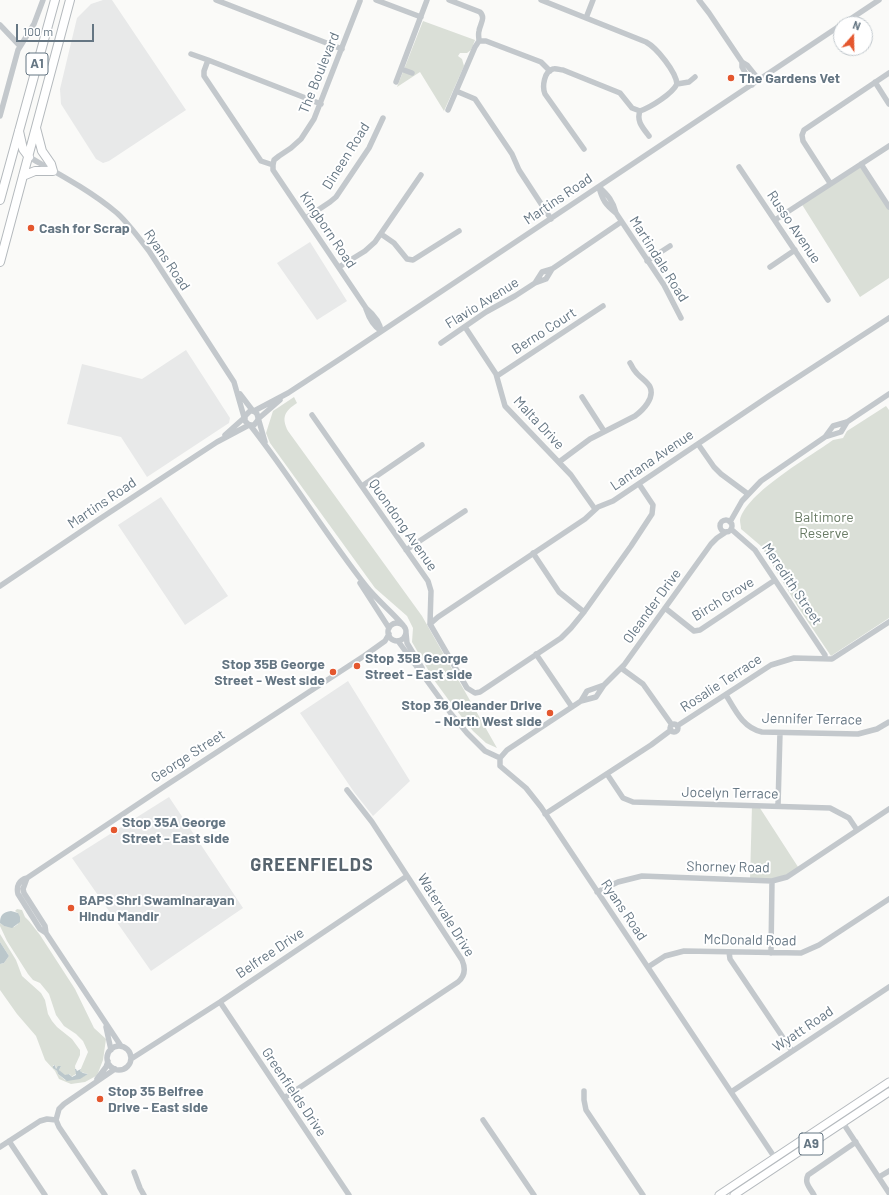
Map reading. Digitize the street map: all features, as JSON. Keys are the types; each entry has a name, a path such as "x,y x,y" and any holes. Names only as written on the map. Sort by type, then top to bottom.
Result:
{"highway":[{"name":"A1","path":"0,200 55,0"},
{"name":"A1","path":"0,262 70,0"},
{"path":"24,176 36,171 53,171 51,164 42,151 36,128"},
{"path":"19,129 23,149 29,157"}],"main road":[{"name":"A9","path":"719,1195 889,1082"},
{"name":"A9","path":"734,1195 889,1092"},
{"path":"838,1116 843,1123"},
{"path":"775,1158 779,1166"}],"street":[{"path":"0,116 15,59 20,46 34,24 43,0"},
{"path":"216,0 342,49"},
{"name":"The Boulevard","path":"273,164 274,160 291,148 308,129 321,104 362,0"},
{"path":"376,0 421,17"},
{"path":"396,82 427,0"},
{"path":"448,110 479,41 478,32 483,17 483,14 480,12 449,0"},
{"path":"541,0 652,45 675,76 677,84"},
{"path":"586,18 593,0"},
{"path":"699,0 742,62 747,65 759,80"},
{"name":"Martins Road","path":"856,16 880,0"},
{"path":"0,24 20,46"},
{"name":"Martins Road","path":"253,411 288,393 833,31"},
{"path":"479,41 486,42 541,62 550,70"},
{"path":"191,54 321,104"},
{"path":"208,60 204,71 204,76 261,161 273,164"},
{"path":"742,62 742,67 752,84"},
{"path":"584,149 545,94 543,85 550,70 554,68 563,70 620,92 632,108 640,111 646,109 672,91 677,84 689,82 695,77"},
{"path":"401,69 412,73"},
{"path":"830,183 804,143 802,138 803,133 809,126 889,73"},
{"path":"875,82 889,104"},
{"path":"456,91 475,99 512,154 519,170 550,219"},
{"path":"640,111 638,120 649,136"},
{"name":"Dineen Road","path":"306,218 336,197 369,148 383,118"},
{"path":"775,220 889,146"},
{"name":"Ryans Road","path":"29,157 95,197 118,214 136,233 234,382 244,417"},
{"name":"Kingborn Road","path":"273,164 273,170 366,308 381,325 382,331"},
{"path":"861,164 889,206"},
{"name":"Russo Avenue","path":"739,167 828,300"},
{"path":"339,267 369,248 381,234 421,175"},
{"name":"Martindale Road","path":"599,187 608,194 614,204 616,213 664,285 681,318"},
{"name":"Flavio Avenue","path":"441,342 535,283 546,279 552,269 622,222"},
{"path":"381,234 394,243 407,259 413,260 459,231"},
{"path":"647,261 670,246"},
{"path":"770,267 795,250"},
{"name":"Berno Court","path":"497,376 603,306"},
{"name":"Lantana Avenue","path":"430,624 438,617 585,519 595,509 613,501 889,318"},
{"name":"Malta Drive","path":"465,327 497,376 505,406 571,475 595,509"},
{"path":"559,462 590,439 642,411 650,398 651,390 630,363"},
{"name":"Ryans Road","path":"237,391 253,411"},
{"name":"Martins Road","path":"258,420 288,393"},
{"path":"726,530 732,526 730,522 739,506 760,481 825,438 833,426 847,422 889,394"},
{"path":"582,398 604,431"},
{"path":"267,447 257,414 253,411 248,412 244,417 246,423 267,447 349,564 379,602 403,625 407,643 436,693"},
{"name":"Quondong Avenue","path":"312,415 430,586 432,596 430,624"},
{"name":"Martins Road","path":"217,442 244,417"},
{"path":"249,425 254,425 258,420"},
{"name":"Martins Road","path":"0,586 217,442 249,425"},
{"path":"698,444 714,467 748,494"},
{"path":"362,486 422,445"},
{"path":"430,624 468,688 472,692 480,692 566,633 584,612 652,514 653,505 639,484"},
{"path":"406,550 465,511"},
{"name":"Oleander Drive","path":"500,758 507,750 581,701 596,697 604,685 621,668 711,544 726,530 721,524 724,521 730,522"},
{"name":"Meredith Street","path":"726,530 755,550 825,655 825,659"},
{"path":"533,554 559,592 584,612"},
{"path":"349,564 389,631 392,639 396,640 452,715 484,751 500,758"},
{"name":"Birch Grove","path":"665,608 694,631 700,630 775,580"},
{"path":"825,659 835,658 889,622"},
{"path":"389,631 390,626 395,623 403,625"},
{"name":"George Street","path":"121,1046 46,933 40,929 18,894 18,884 23,879 27,878 364,656 385,641 389,631"},
{"path":"396,640 403,638 406,633"},
{"name":"George Street","path":"364,656 396,640"},
{"path":"536,654 572,707"},
{"name":"Rosalie Terrace","path":"545,814 657,741 673,727 774,664 794,658 825,659"},
{"path":"621,668 643,684 673,727"},
{"name":"Oleander Drive","path":"581,701 587,691 604,685"},
{"name":"Jennifer Terrace","path":"726,695 747,726 758,731 780,733 861,734 877,729 889,722"},
{"path":"778,806 780,733"},
{"name":"Ryans Road","path":"500,758 500,766 526,788 545,814 775,1158"},
{"name":"Jocelyn Terrace","path":"607,774 623,798 633,802 830,808 849,818 857,830"},
{"name":"Watervale Drive","path":"284,1098 461,979 464,972 462,960 372,822 346,790"},
{"name":"Shorney Road","path":"597,892 618,882 642,876 772,881 786,877 800,870 889,809"},
{"name":"Belfree Drive","path":"131,1059 220,1002 407,876"},
{"path":"771,953 772,881"},
{"name":"McDonald Road","path":"648,967 665,956 684,951 801,953 812,949 889,899"},
{"path":"729,952 730,959 792,1051"},
{"name":"Wyatt Road","path":"731,1092 889,987"},
{"name":"Greenfields Drive","path":"220,1002 349,1195"},
{"name":"George Street","path":"106,1022 110,1050"},
{"path":"95,1083 106,1067 110,1050 117,1046 137,1051 146,1049"},
{"path":"105,1195 59,1127 56,1120 59,1109 115,1069 119,1070 127,1067 130,1064 131,1059 128,1049"},
{"path":"108,1061 115,1069"},
{"path":"584,1091 586,1110 643,1195"},
{"path":"0,1147 40,1121 47,1119 56,1120"},
{"path":"483,1120 534,1195"},
{"path":"843,1123 889,1193"},
{"path":"9,1141 45,1195"},
{"path":"814,1195 807,1184 806,1178 808,1175 856,1142"},
{"path":"879,1177 889,1171"},
{"path":"134,1172 144,1195"}],"shaded area":[{"path":"103,0 112,0 186,110 109,161 103,163 96,159 61,104 60,89 77,18 91,4"},
{"path":"310,242 347,301 317,320 277,263"},
{"path":"186,350 230,418 229,423 147,477 121,437 67,424 82,364 142,379"},
{"path":"161,497 228,596 185,625 118,525"},
{"path":"348,681 410,781 373,816 354,792 300,713"},
{"path":"169,797 243,908 151,971 72,858"},
{"path":"11,911 18,913 20,917 20,922 12,928 4,926 0,923 2,914"},
{"path":"0,942 9,956 4,963 0,964"},
{"path":"55,1065 56,1069 58,1066 61,1066 59,1070 65,1075 69,1074 72,1077 76,1075 75,1069 77,1071 81,1069 80,1071 88,1074 80,1079 67,1081 53,1068"}],"green space":[{"path":"423,21 475,40 471,50 467,53 460,53 458,56 462,59 464,66 444,111 420,72 397,87"},
{"path":"861,164 889,207 889,278 860,297 801,203"},
{"path":"294,397 297,403 285,415 285,422 288,431 422,616 497,748 486,743 473,731 453,706 434,680 412,642 413,628 407,616 375,588 270,443 266,433 273,411"},
{"name":"Baltimore Reserve","path":"886,406 889,410 889,618 831,656 798,607 761,546 741,529 740,520 745,509 754,498 780,476 833,440 843,438 847,431"},
{"path":"752,805 758,805 800,870 772,881 750,880"},
{"path":"17,909 22,910 25,917 40,935 75,989 94,1028 106,1039 103,1060 98,1073 96,1076 85,1082 71,1084 59,1079 55,1071 45,1060 36,1036 17,1014 0,990 0,964 4,963 9,956 0,942 0,934 16,960 22,976 41,993 52,1021 72,1039 80,1050 80,1055 75,1066 76,1074 71,1077 70,1074 67,1076 62,1074 59,1070 61,1066 57,1069 55,1065 53,1065 54,1069 65,1080 82,1077 88,1074 80,1071 88,1052 83,1041 64,1026 56,1015 49,994 40,983 33,980 28,974 7,941 0,926 0,923 4,926 14,927 18,924 18,913 15,911"}],"place":[{"name":"The Gardens Vet","path":"731,78"},
{"name":"Cash for Scrap","path":"31,228"},
{"name":"Stop 35B George Street - East side","path":"357,666"},
{"name":"Stop 35B George Street - West side","path":"333,672"},
{"name":"Stop 36 Oleander Drive - North West side","path":"550,713"},
{"name":"Stop 35A George Street - East side","path":"114,830"},
{"name":"BAPS Shri Swaminarayan Hindu Mandir","path":"71,908"},
{"name":"Stop 35 Belfree Drive - East side","path":"100,1099"}],"district":[{"name":"GREENFIELDS","path":"312,865"}]}
